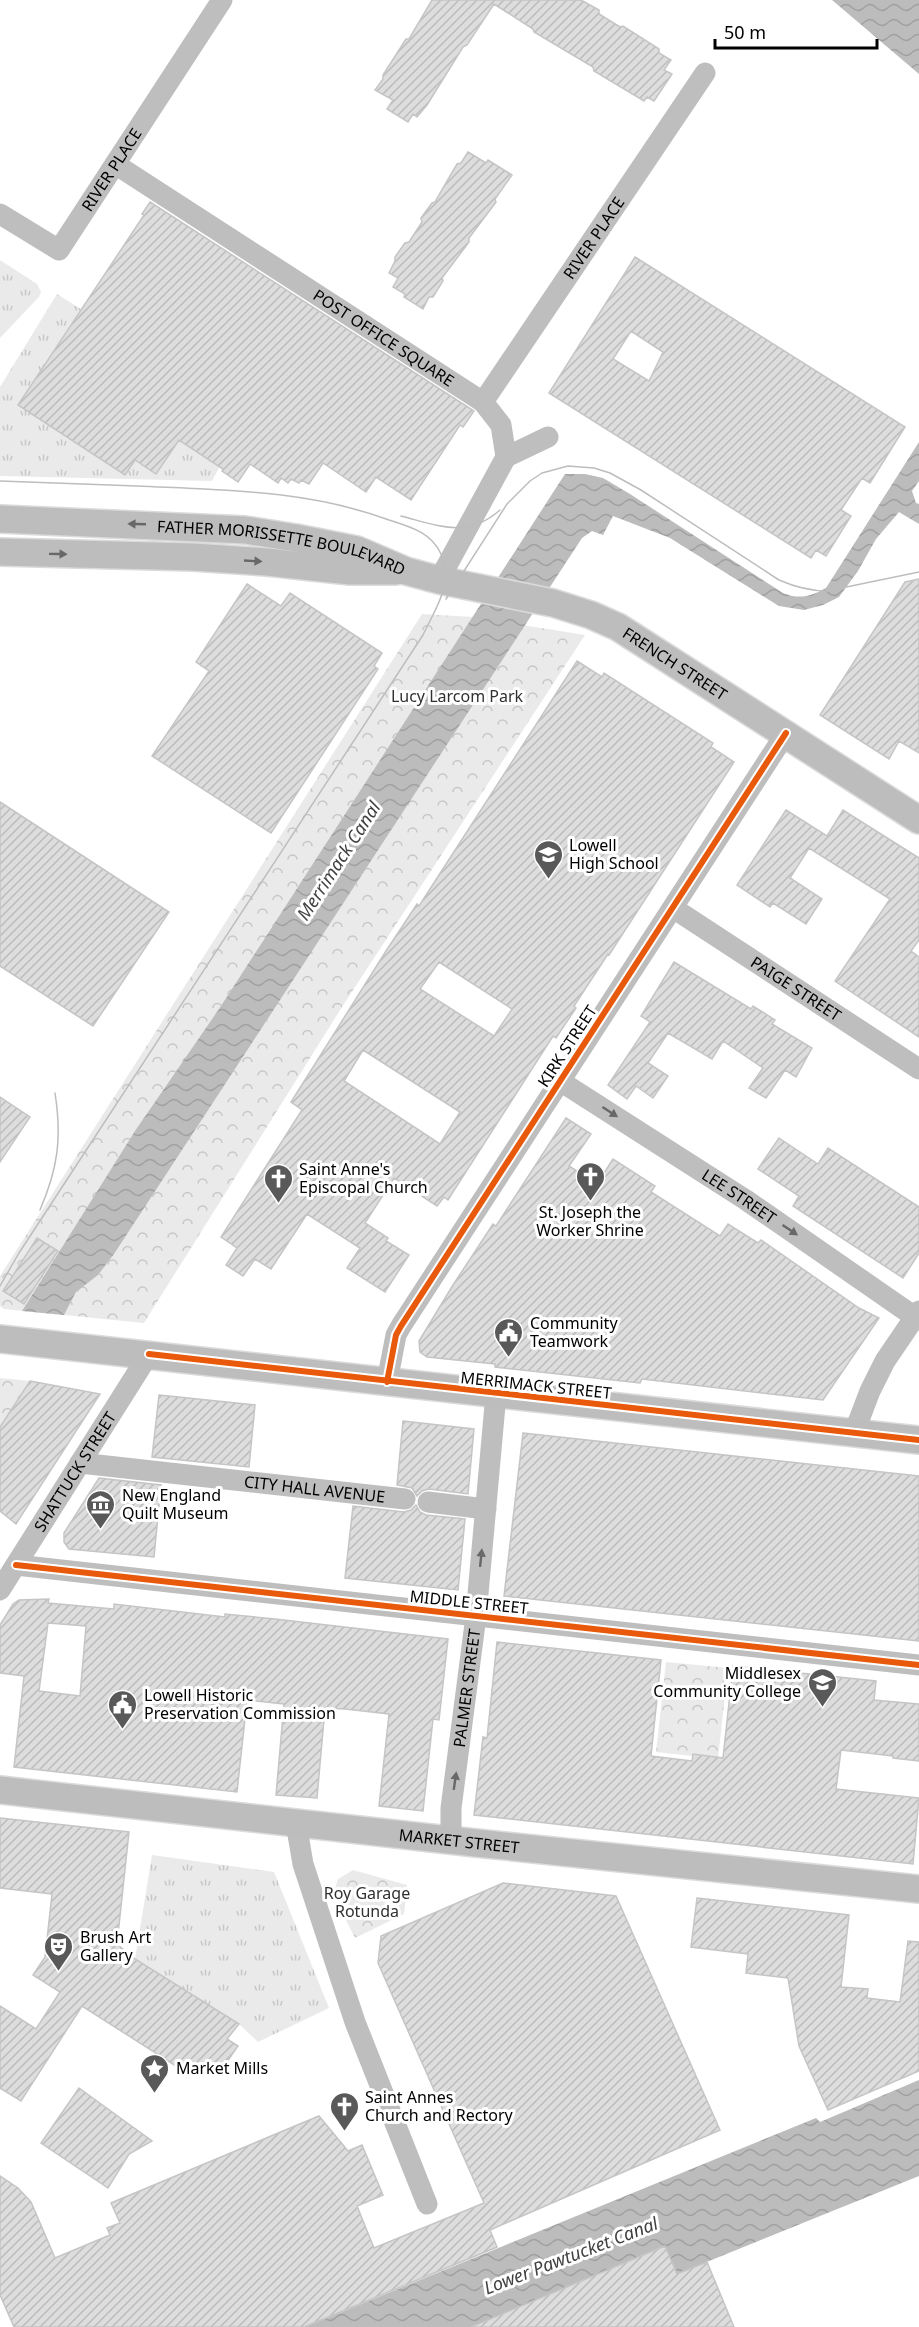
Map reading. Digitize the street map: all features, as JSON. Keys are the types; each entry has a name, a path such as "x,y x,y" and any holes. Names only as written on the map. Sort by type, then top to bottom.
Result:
{"main road":[{"name":"FATHER MORISSETTE BOULEVARD","path":"0,519 245,530 357,550 406,571"},
{"name":"FATHER MORISSETTE BOULEVARD","path":"0,552 193,557 350,571 406,571"},
{"name":"FRENCH STREET","path":"406,571 483,590 553,603 591,615 618,627 919,820"},
{"name":"MERRIMACK STREET","path":"0,1339 919,1440"},
{"name":"MARKET STREET","path":"0,1790 919,1889"}],"street":[{"name":"RIVER PLACE","path":"0,214 59,250 222,0"},
{"name":"RIVER PLACE","path":"483,402 705,72"},
{"name":"POST OFFICE SQUARE","path":"116,164 483,402 501,425 506,457"},
{"path":"439,580 506,457 548,437"},
{"name":"KIRK STREET","path":"387,1382 396,1335 401,1326 786,733"},
{"name":"PAIGE STREET","path":"673,908 919,1069"},
{"name":"LEE STREET","path":"560,1081 746,1200 917,1314"},
{"path":"854,1433 870,1390 885,1361 917,1314"},
{"name":"SHATTUCK STREET","path":"0,1590 149,1354"},
{"name":"PALMER STREET","path":"450,1839 451,1808 476,1616 496,1394"},
{"name":"CITY HALL AVENUE","path":"80,1463 405,1499"},
{"path":"428,1502 486,1509"},
{"name":"MIDDLE STREET","path":"16,1565 919,1665"},
{"path":"296,1823 303,1864 355,2022 427,2204"}],"green space":[{"path":"0,260 37,284 41,292 39,297 0,338"},
{"path":"57,294 81,309 18,405 125,475 135,460 157,473 179,440 220,466 212,481 0,476 0,387"},
{"name":"Lucy Larcom Park","path":"422,614 473,617 585,635 342,1007 144,1323 4,1309 0,1306 0,1276"},
{"path":"0,1378 30,1381 0,1427"},
{"path":"666,1662 728,1668 718,1759 656,1752"},
{"path":"152,1855 274,1872 329,2008 258,2042 239,2024 135,1959"},
{"name":"Roy Garage Rotunda","path":"353,1870 407,1885 404,1914 355,1938 333,1895 338,1879"}],"water":[{"path":"832,0 919,0 919,74"},
{"name":"Merrimack Canal","path":"919,442 919,481 912,491 916,503 919,504 919,524 899,512 876,539 858,571 839,597 823,605 804,610 779,606 670,538 613,516 603,535 592,531 582,538 114,1254 98,1275 76,1292 64,1315 22,1311 135,1131 219,1009 565,474 585,474 603,478 783,593 805,596 826,588"},
{"name":"Lower Pawtucket Canal","path":"919,2080 919,2176 677,2274 664,2246 471,2327 305,2327 816,2118 820,2122"}],"building":[{"path":"432,0 581,0 599,10 599,14 659,49 659,53 671,60 664,70 672,74 654,101 647,97 644,101 594,71 593,67 534,32 533,29 494,4 467,45 463,47 427,105 417,117 413,114 408,122 387,109 393,100 375,90"},
{"path":"468,152 486,163 488,160 512,175 423,309 393,287 398,278 389,273 395,257 405,243 409,242 422,222 421,218 435,202 457,164 461,163"},
{"path":"150,202 474,411 463,427 460,425 411,500 376,477 366,492 323,463 309,484 291,479 288,483 281,478 278,483 250,464 238,482 222,471 223,469 179,440 156,474 135,460 125,475 18,405 144,215 142,214"},
{"path":"635,257 905,427 870,483 862,478 841,510 851,516 826,556 816,550 811,558 549,393","holes":["631,331 663,352 649,381 613,359"]},
{"path":"919,579 919,753 899,741 889,759 820,715 905,582"},
{"path":"247,584 281,606 290,593 382,653 374,666 378,669 271,833 152,756 209,671 196,662"},
{"name":"Lowell High School","path":"577,661 602,677 604,673 713,743 711,747 734,762 574,1006 576,1008 556,1038 553,1036 448,1200 444,1197 437,1206 394,1178 365,1223 388,1238 386,1241 409,1255 385,1292 347,1268 360,1248 307,1214 271,1269 255,1259 243,1276 226,1265 237,1248 221,1237 302,1110 291,1102 386,951 417,904 419,906","holes":["439,962 512,1009 494,1036 420,989","363,1050 460,1112 440,1144 344,1081"]},
{"path":"0,802 169,912 93,1026 0,966"},
{"path":"786,810 827,836 843,810 919,858 919,940 911,951 919,957 919,1037 835,981 890,899 809,848 790,878 822,899 806,924 773,903 770,907 737,885"},
{"path":"674,962 751,1009 753,1006 775,1020 772,1024 812,1048 796,1077 785,1070 766,1098 749,1088 763,1068 723,1041 712,1059 668,1033 648,1063 668,1076 653,1098 636,1086 627,1099 608,1085 650,1022 641,1016"},
{"path":"0,1097 30,1117 0,1162"},
{"path":"566,1118 591,1134 569,1166 597,1184 613,1159 655,1186 651,1192 720,1236 728,1224 758,1243 761,1240 859,1308 879,1318 823,1400 642,1379 640,1383 495,1367 495,1364 427,1357 420,1352 419,1341 453,1285 493,1224 496,1226"},
{"path":"779,1138 818,1164 828,1148 919,1207 919,1253 903,1278 793,1206 799,1196 758,1169"},
{"path":"37,1238 58,1251 24,1304 3,1291"},
{"path":"30,1381 100,1394 16,1524 0,1511 0,1427"},
{"path":"159,1395 255,1405 249,1467 152,1457"},
{"path":"403,1421 474,1429 468,1494 429,1489 417,1496 412,1488 397,1485"},
{"path":"523,1433 919,1476 919,1641 504,1596"},
{"path":"99,1478 161,1485 154,1557 69,1549 64,1542 64,1533"},
{"path":"416,1505 420,1512 426,1515 465,1519 458,1590 345,1578 353,1506 404,1512"},
{"path":"49,1599 48,1603 114,1609 114,1604 225,1617 225,1614 448,1639 439,1720 433,1719 423,1811 379,1806 389,1714 345,1709 325,1708 317,1798 276,1795 284,1704 247,1700 237,1792 14,1767 24,1676 0,1673 0,1625 13,1604 19,1600","holes":["48,1623 86,1626 80,1696 39,1691"]},
{"path":"497,1642 661,1660 651,1756 692,1761 693,1754 723,1758 733,1666 876,1681 874,1700 919,1704 919,1761 841,1750 836,1789 919,1798 913,1864 474,1815 483,1737 487,1738"},
{"path":"0,1818 129,1832 117,1944 135,1959 239,2024 227,2039 238,2046 220,2072 211,2065 206,2071 179,2068 82,2006 21,2101 0,2088 0,2006 36,2029 60,1992 33,1975 45,1957 52,1894 0,1888"},
{"path":"503,1883 616,1896 720,2130 490,2230 497,2247 304,2327 14,2327 0,2295 0,2176 18,2188 31,2202 55,2258 110,2235 107,2228 120,2223 111,2203 319,2116 348,2151 362,2145 383,2195 357,2206 374,2248 484,2203 378,1963 381,1936"},
{"path":"697,1898 849,1915 841,1987 868,1989 867,1998 900,2002 908,1941 919,1942 919,2071 828,2110 799,2046 788,1978 746,1973 748,1954 691,1947"},
{"path":"79,2088 152,2141 129,2154 108,2188 41,2143"},
{"path":"665,2246 677,2274 707,2262 734,2327 471,2327"}],"tram line":[{"path":"446,599 507,504 530,481 542,473 568,466 594,468 610,473 641,490 779,580 797,587 827,591 919,572"},
{"path":"0,481 265,493 328,503 405,525 426,535 441,554 446,575 442,595 423,635 19,1253 0,1286"},
{"path":"401,516 453,528 476,525 500,510"},
{"path":"40,1210 51,1180 57,1153 58,1124 55,1093"}],"cycle path":[{"path":"387,1382 396,1335 401,1326 786,733"},
{"path":"149,1354 919,1440"},
{"path":"16,1565 919,1665"}],"place":[{"name":"Lowell High School","path":"548,880"},
{"name":"St. Joseph the Worker Shrine","path":"590,1202"},
{"name":"Saint Anne's Episcopal Church","path":"278,1204"},
{"name":"Community Teamwork","path":"509,1358"},
{"name":"New England Quilt Museum","path":"101,1530"},
{"name":"Middlesex Community College","path":"822,1708"},
{"name":"Lowell Historic Preservation Commission","path":"123,1730"},
{"name":"Brush Art Gallery","path":"59,1972"},
{"name":"Market Mills","path":"155,2094"},
{"name":"Saint Annes Church and Rectory","path":"344,2132"}]}
